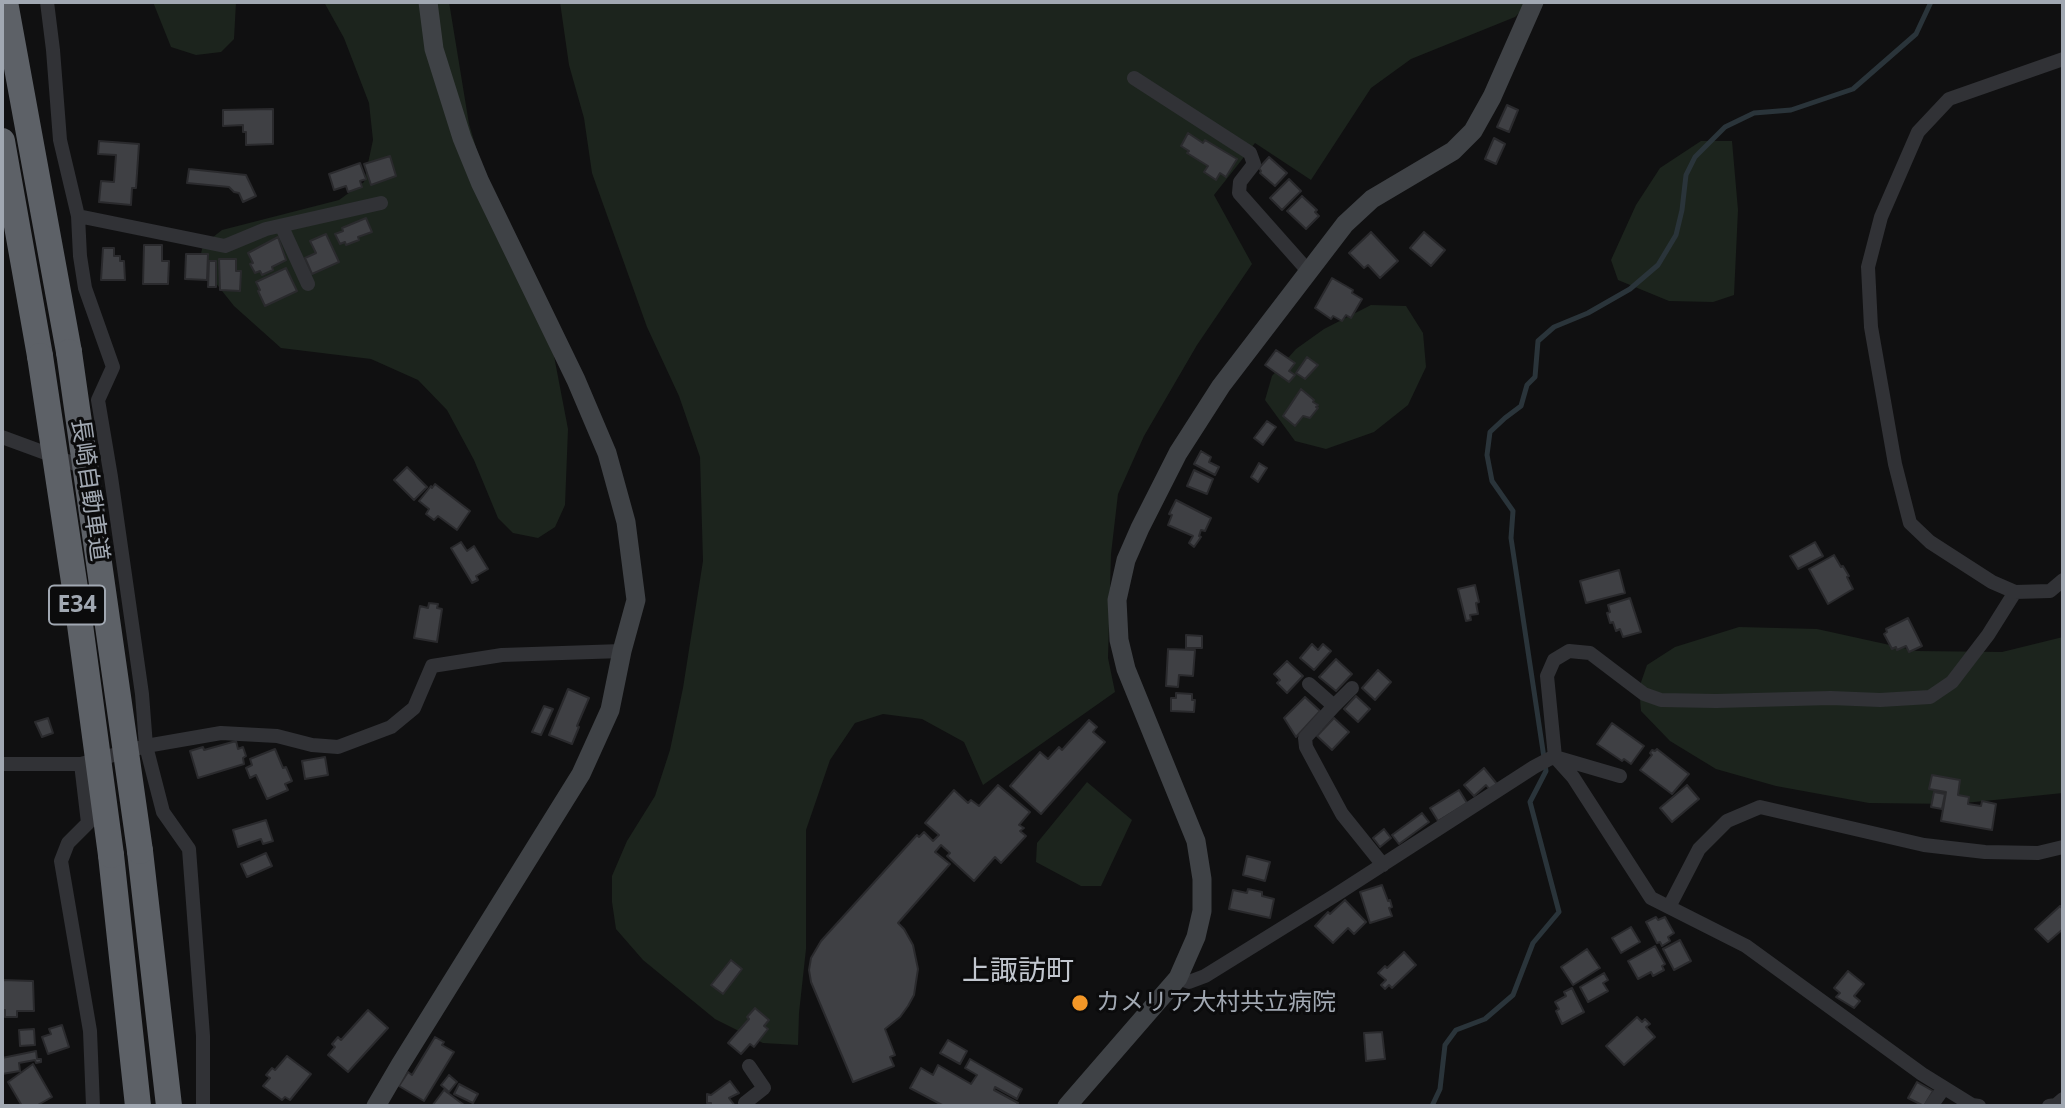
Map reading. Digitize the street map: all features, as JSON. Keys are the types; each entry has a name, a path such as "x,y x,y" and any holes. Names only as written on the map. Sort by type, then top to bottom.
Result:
{"highway":[{"name":"長崎自動車道","path":"5,2 69,352 141,851 169,1106"},
{"name":"長崎自動車道","path":"2,141 40,356 76,595 111,855 138,1106"},
{"path":"2,166 20,237"}],"street":[{"path":"47,2 60,140 78,216 85,288 113,367 98,400 142,694 146,746 163,812 189,849 203,1036 203,1106"},
{"path":"376,1106 581,775 610,710 636,600 626,522 607,453 576,380 480,182 462,138 434,49 428,2"},
{"path":"1067,1106 1178,978 1196,937 1202,911 1196,841 1126,669 1119,640 1117,600 1126,560 1178,453 1221,387 1345,224 1372,199 1453,151 1473,131 1492,97 1534,2"},
{"path":"2063,59 1949,99 1941,107 1918,132 1899,173 1881,216 1868,267 1873,340 1895,464 1910,523 1947,554 2015,592 2050,592 2063,580"},
{"path":"1134,78 1251,153 1254,164 1240,182 1239,193 1309,272"},
{"path":"78,216 225,246 266,229 381,203"},
{"path":"282,227 309,284"},
{"path":"2,437 111,477"},
{"path":"1979,1106 1972,1105 1922,1074 1746,946 1651,898 1573,777 1553,758 1547,676 1554,660 1569,651 1590,653 1644,694 1661,701 1831,698 1880,700 1930,697 1952,682 1988,635 2015,592"},
{"path":"2,764 81,764 146,746 221,733 277,736 312,745 338,747 391,727 414,708 432,666 502,655 622,651"},
{"path":"1309,684 1334,706"},
{"path":"1352,688 1305,738 1306,747 1342,814 1383,865"},
{"path":"1178,978 1189,982 1205,976 1534,767 1553,758 1620,776"},
{"path":"81,764 88,823 68,842 61,861 90,1031 93,1106"},
{"path":"1669,907 1699,849 1727,821 1759,807 1924,845 1985,852 2038,853 2063,847"},
{"path":"747,1106 745,1103 764,1088 749,1066"},
{"path":"1931,1106 1944,1088"},
{"path":"2049,1106 2056,1105 2063,1099"}],"shaded area":[{"path":"153,2 236,2 234,39 221,52 196,55 171,47"},
{"path":"324,2 449,2 469,124 497,218 554,356 568,429 565,505 555,527 538,538 513,533 498,518 474,460 447,410 418,380 371,359 281,348 234,306 199,262 203,245 222,230 339,200 364,182 373,140 369,103 344,38"},
{"path":"560,2 1530,2 1515,17 1411,59 1371,88 1311,180 1255,143 1214,195 1252,264 1197,345 1144,436 1118,494 1111,554 1108,658 1115,692 983,785 964,742 922,719 883,714 855,723 830,760 806,830 806,949 798,1045 763,1043 715,1019 643,960 616,929 612,876 627,841 655,796 670,750 683,688 703,561 700,457 679,396 647,327 592,173 584,118 569,65"},
{"path":"1701,141 1732,141 1738,210 1734,295 1713,302 1669,301 1618,280 1611,260 1636,205 1660,168"},
{"path":"1371,305 1406,306 1423,333 1426,367 1408,405 1374,432 1326,449 1295,441 1265,400 1272,376 1296,349 1324,329"},
{"path":"1739,627 1817,629 1917,651 2002,652 2063,637 2063,793 1955,804 1869,803 1776,786 1716,769 1670,741 1641,711 1639,688 1647,665 1675,647"},
{"path":"1087,782 1132,820 1101,886 1081,886 1036,862 1037,843"}],"building":[{"path":"1507,105 1518,110 1509,132 1497,127"},
{"path":"273,109 273,144 246,145 243,125 223,126 223,110"},
{"path":"1188,133 1237,159 1226,177 1220,173 1216,180 1204,172 1208,166 1187,153 1189,151 1181,146"},
{"path":"1494,138 1505,144 1496,164 1485,159"},
{"path":"99,141 139,144 136,188 132,188 131,205 99,202 101,181 114,182 116,155 98,154"},
{"path":"390,156 396,176 371,185 364,164"},
{"path":"1269,157 1287,173 1275,186 1260,173 1259,168"},
{"path":"360,163 366,179 360,181 362,187 348,192 346,186 334,190 329,174"},
{"path":"189,169 246,175 256,196 243,202 239,193 229,187 187,183"},
{"path":"1289,179 1301,191 1282,210 1270,198"},
{"path":"1302,196 1317,210 1315,212 1319,216 1306,229 1287,211"},
{"path":"366,218 372,232 346,245 345,242 340,244 335,234 343,231 342,228"},
{"path":"1371,232 1398,261 1380,278 1368,265 1364,268 1349,253"},
{"path":"1424,232 1445,250 1431,266 1410,248"},
{"path":"326,234 339,262 312,274 305,258 316,253 310,241"},
{"path":"278,237 286,260 262,275 260,271 255,273 248,253"},
{"path":"144,245 162,245 162,261 169,261 168,284 143,284"},
{"path":"103,248 114,248 114,256 120,256 120,261 124,261 125,280 101,280"},
{"path":"186,254 208,254 207,280 185,279"},
{"path":"219,259 236,259 236,271 241,271 240,291 220,290"},
{"path":"209,261 216,261 216,287 208,287"},
{"path":"286,268 297,291 265,306 256,282"},
{"path":"1332,278 1353,290 1352,293 1362,299 1351,318 1346,315 1342,321 1333,316 1331,319 1315,308"},
{"path":"1276,350 1295,363 1289,371 1295,375 1289,382 1265,365"},
{"path":"1307,357 1318,365 1305,379 1296,373"},
{"path":"1301,389 1314,400 1318,408 1310,418 1303,416 1295,426 1283,416"},
{"path":"1267,421 1276,427 1263,445 1254,438"},
{"path":"1201,451 1211,457 1209,462 1219,467 1215,475 1194,464"},
{"path":"1259,463 1267,468 1258,482 1251,477"},
{"path":"407,467 427,487 414,500 394,480"},
{"path":"1194,470 1213,479 1207,494 1187,486"},
{"path":"435,484 470,511 457,530 438,516 434,520 426,514 429,509 419,501"},
{"path":"1176,500 1211,518 1205,531 1201,530 1201,537 1194,547 1189,543 1193,536 1168,525 1172,515 1169,514"},
{"path":"461,542 467,551 474,546 488,569 476,576 478,580 472,583 451,548"},
{"path":"1815,542 1823,556 1798,569 1790,556"},
{"path":"1834,555 1849,576 1847,577 1853,589 1828,604 1809,569"},
{"path":"1619,570 1625,593 1586,603 1580,581"},
{"path":"1475,585 1479,602 1476,603 1478,614 1470,615 1471,620 1466,621 1458,589"},
{"path":"1630,598 1641,632 1623,637 1620,629 1616,631 1613,622 1610,623 1608,605"},
{"path":"429,603 438,604 437,608 442,609 437,642 414,638 420,606 428,608"},
{"path":"1908,618 1922,646 1909,652 1906,646 1892,649 1884,634 1886,629"},
{"path":"1186,635 1202,636 1202,648 1186,648"},
{"path":"1312,644 1318,650 1323,644 1331,651 1314,670 1300,658"},
{"path":"1168,649 1195,650 1193,676 1179,675 1178,687 1166,686"},
{"path":"1336,659 1352,674 1336,691 1319,677"},
{"path":"1287,661 1303,676 1287,693 1277,683 1280,680 1274,674"},
{"path":"1378,670 1391,682 1375,700 1362,688"},
{"path":"568,689 589,698 572,744 549,735"},
{"path":"1176,693 1192,694 1192,700 1195,700 1194,712 1171,711 1171,698 1176,698"},
{"path":"1356,696 1370,709 1358,722 1344,709"},
{"path":"1305,697 1320,711 1296,737 1284,718"},
{"path":"544,706 553,709 541,735 532,732"},
{"path":"48,718 53,733 42,737 35,722"},
{"path":"1334,718 1349,732 1332,750 1317,736"},
{"path":"1089,720 1097,727 1093,732 1105,742 1041,814 1010,786 1040,752 1048,759 1059,747 1062,750"},
{"path":"1612,723 1644,746 1631,764 1597,744"},
{"path":"236,741 238,749 243,747 246,756 243,758 244,764 198,778 190,751"},
{"path":"275,749 292,781 285,784 288,790 267,799 256,775 250,778 246,768 252,765 250,759"},
{"path":"1657,749 1689,774 1672,794 1640,770 1652,755 1652,750"},
{"path":"325,757 328,775 305,779 302,761"},
{"path":"1484,768 1497,784 1490,790 1486,785 1474,796 1464,785"},
{"path":"1932,775 1960,780 1958,795 1969,797 1968,804 1981,806 1982,801 1996,804 1992,830 1941,821 1946,792 1929,789"},
{"path":"998,785 1030,812 1019,825 1024,828 1020,831 1026,836 1001,863 995,857 974,881 947,856 950,853 941,845 935,852 950,864 898,923 913,945 918,969 914,995 908,1006 900,1017 885,1029 895,1055 890,1057 894,1066 853,1082 811,982 811,958 821,941 917,835 919,837 924,832 933,841 939,835 925,823 954,790 968,803 971,800 979,806"},
{"path":"1687,785 1699,799 1672,822 1660,808"},
{"path":"1459,790 1467,803 1438,821 1430,808"},
{"path":"1934,792 1945,794 1942,809 1931,807"},
{"path":"1422,813 1429,822 1399,844 1392,835"},
{"path":"266,820 273,841 263,844 261,839 238,847 233,830"},
{"path":"1384,829 1391,838 1380,847 1373,838"},
{"path":"266,853 272,866 247,877 241,864"},
{"path":"1247,856 1270,862 1265,881 1243,875"},
{"path":"1382,885 1388,901 1390,900 1392,916 1370,923 1360,892"},
{"path":"1248,889 1262,892 1262,896 1274,899 1270,918 1229,909 1233,890 1247,893"},
{"path":"1345,900 1366,922 1354,934 1348,928 1333,943 1315,926"},
{"path":"2060,906 2063,909 2063,929 2048,942 2035,929"},
{"path":"1656,917 1658,920 1665,917 1674,933 1668,937 1670,941 1662,946 1660,942 1657,943 1646,922"},
{"path":"1631,927 1640,942 1621,953 1612,938"},
{"path":"1680,940 1691,961 1674,970 1663,949"},
{"path":"1655,946 1665,964 1662,966 1664,970 1653,976 1651,972 1638,979 1628,961"},
{"path":"1587,949 1600,968 1573,985 1561,967"},
{"path":"1404,952 1416,965 1392,988 1389,985 1385,989 1381,985 1386,980 1378,973"},
{"path":"731,960 742,969 723,994 711,985"},
{"path":"1848,971 1864,984 1854,996 1860,1001 1854,1008 1836,997 1840,993 1834,988"},
{"path":"1604,973 1608,980 1603,983 1608,991 1588,1002 1580,987"},
{"path":"2,980 33,981 34,1011 17,1011 17,1017 5,1017 5,1010 2,1010"},
{"path":"1572,988 1584,1012 1562,1024 1555,1002 1566,996 1564,992"},
{"path":"755,1008 769,1020 764,1026 768,1029 754,1047 750,1044 741,1054 728,1043"},
{"path":"368,1010 388,1028 348,1072 328,1055 335,1047 332,1044 338,1037 341,1040"},
{"path":"1637,1017 1650,1024 1646,1027 1655,1037 1624,1065 1606,1046"},
{"path":"62,1025 69,1047 48,1054 42,1037 51,1034 49,1029"},
{"path":"34,1029 35,1045 20,1046 19,1030"},
{"path":"1382,1032 1385,1059 1366,1061 1364,1033"},
{"path":"435,1037 454,1052 424,1101 399,1086 408,1072 412,1075"},
{"path":"948,1040 967,1051 960,1064 940,1053"},
{"path":"36,1051 37,1059 41,1059 41,1062 36,1063 35,1060 19,1063 20,1071 2,1074 2,1058"},
{"path":"287,1056 311,1074 290,1100 285,1097 282,1100 263,1086 270,1078 266,1075 272,1068 275,1070"},
{"path":"970,1059 1022,1089 1017,1099 995,1087 994,1090 1018,1103 1016,1106 944,1106 910,1088 921,1068 933,1075 938,1065 971,1084 977,1075 965,1068"},
{"path":"33,1064 52,1097 36,1106 22,1106 8,1082"},
{"path":"449,1075 457,1082 449,1092 441,1085"},
{"path":"730,1081 739,1093 729,1098 735,1106 711,1106 711,1103 707,1103 707,1094 711,1095"},
{"path":"1917,1082 1933,1091 1924,1106 1908,1098"},
{"path":"459,1084 478,1094 473,1103 454,1094"},
{"path":"444,1090 464,1105 432,1106"}],"waterway":[{"path":"1432,1106 1440,1089 1445,1045 1456,1030 1485,1019 1513,995 1533,943 1559,912 1530,802 1546,771 1511,538 1513,511 1492,481 1487,455 1490,432 1521,406 1527,385 1535,377 1538,341 1554,327 1588,313 1630,289 1658,265 1676,235 1686,175 1695,157 1725,127 1754,113 1791,110 1853,89 1916,34 1931,2"}],"place":[{"name":"カメリア大村共立病院","path":"1080,1003"}],"district":[{"name":"上諏訪町","path":"1018,972"}]}
